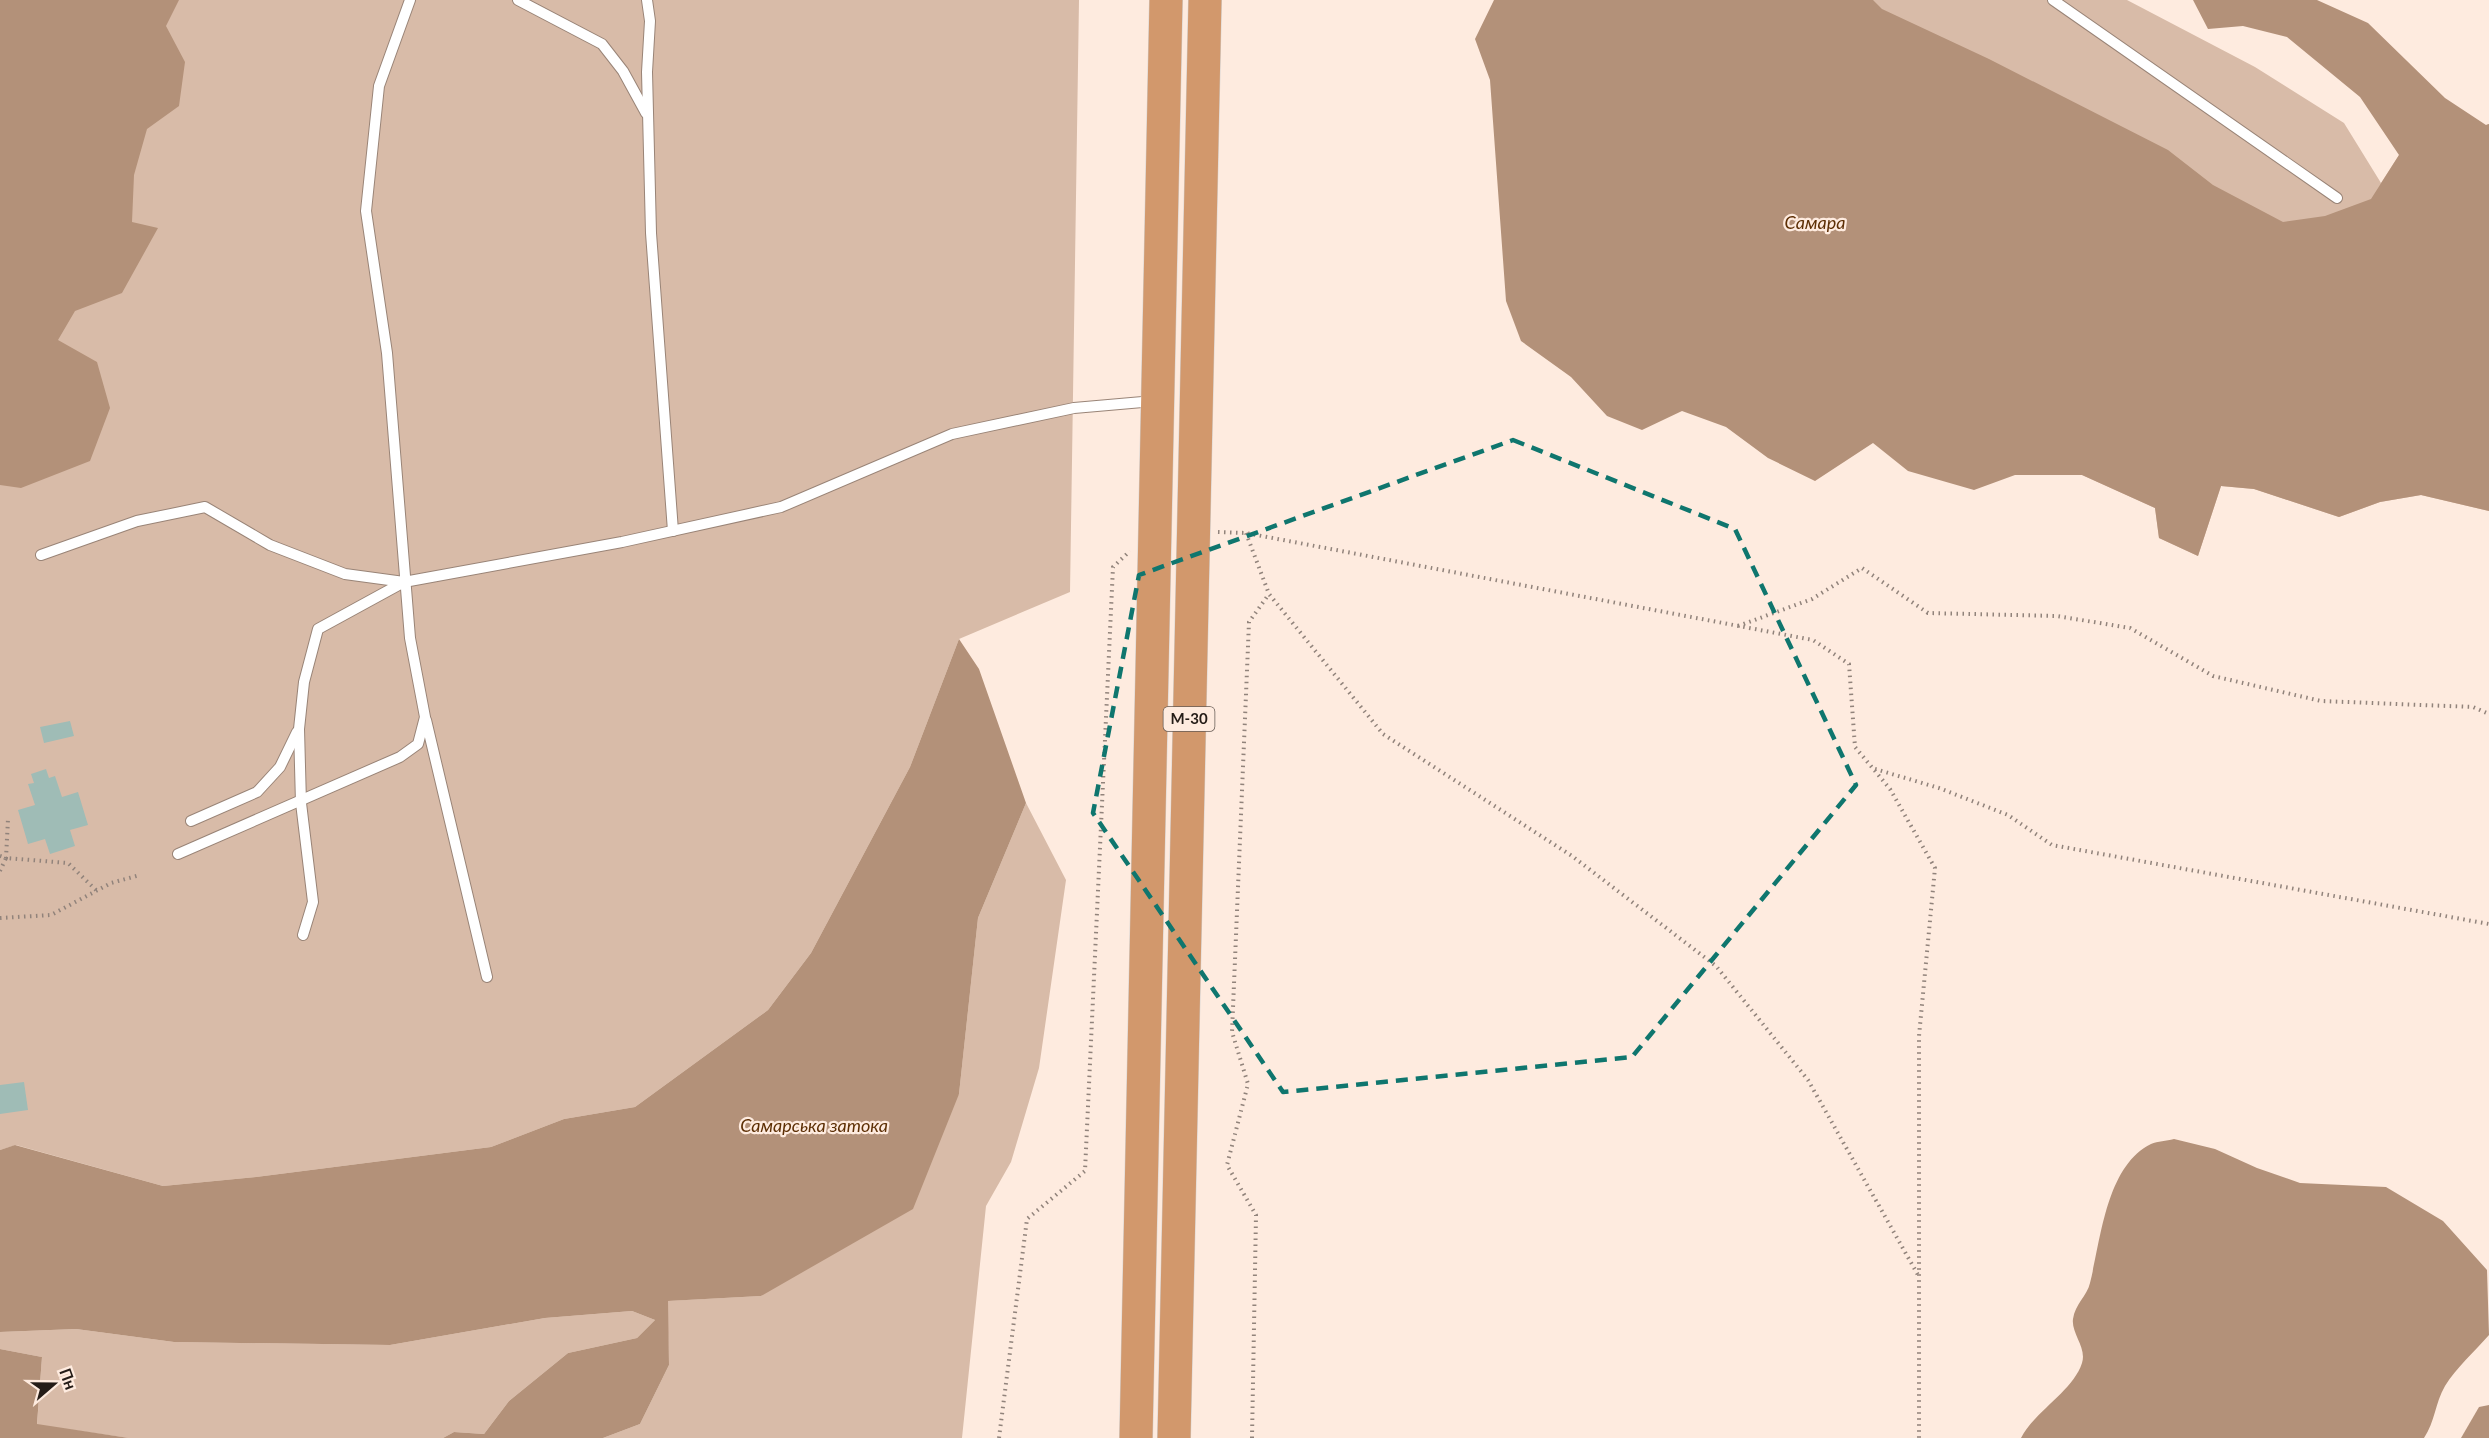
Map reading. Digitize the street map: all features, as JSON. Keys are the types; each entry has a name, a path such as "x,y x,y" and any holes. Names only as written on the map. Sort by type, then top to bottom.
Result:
{"highway":[{"name":"М-30","path":"1136,1438 1166,0"},
{"name":"М-30","path":"1174,1438 1205,0"}],"lane":[{"path":"410,0 379,86 366,211 387,353 410,638 425,717 487,977"},
{"path":"518,0 602,44 623,71 648,117"},
{"path":"647,0 650,21 646,72 651,233 673,531"},
{"path":"2053,0 2337,198"},
{"path":"303,935 313,902 301,803 299,729 304,682 318,629 404,582 673,531 781,507 952,434 1074,408 1158,401"},
{"path":"41,555 137,521 205,507 270,545 345,574 404,582"},
{"path":"178,854 301,803 400,757 418,744 425,717"},
{"path":"192,821 257,792 280,767 299,729"}],"path":[{"path":"999,1438 1027,1219 1085,1171 1113,567 1155,528"},
{"path":"1193,531 1246,533 1813,640 1849,664 1855,747 1890,789 1935,868 1919,1035 1919,1438"},
{"path":"1246,533 1269,594 1383,734 1572,856 1716,966 1808,1080 1919,1276"},
{"path":"1737,626 1812,599 1862,567 1928,613 2057,616 2130,628 2213,676 2320,701 2473,707 2489,714"},
{"path":"1252,1438 1256,1215 1227,1165 1248,1084 1232,1032 1249,622 1269,594"},
{"path":"1873,768 1939,788 2008,815 2052,845 2489,924"},
{"path":"0,871 6,858 8,819"},
{"path":"0,856 68,863 97,891"},
{"path":"0,918 51,915 111,884 140,875"}],"highlighted area":[{"path":"1513,440 1735,529 1856,785 1632,1057 1283,1092 1093,813 1139,575"}],"shaded area":[{"path":"0,0 1079,0 1070,592 959,639 910,767 811,953 768,1010 635,1107 564,1119 491,1147 256,1177 163,1186 16,1145 0,1150"},
{"path":"1840,0 2127,0 2255,67 2344,123 2381,183 2399,155 2489,124 2489,511 2421,495 2380,502 2339,517 2254,489 2221,486 2198,556 2159,538 2155,508 2082,475"},
{"path":"1026,803 1066,880 1039,1068 1011,1162 986,1206 962,1438 603,1438 640,1424 669,1365 667,1301 761,1296 959,1094 978,918"},
{"path":"632,1311 655,1320 637,1338 568,1353 509,1401 484,1434 454,1432 443,1438 129,1438 37,1425 42,1357 0,1349 0,1332 76,1329 174,1342 390,1345 545,1318"}],"water":[{"path":"0,0 179,0 166,26 185,62 179,106 147,129 134,175 132,222 158,228 122,293 75,311 58,340 97,362 110,408 90,461 21,488 0,485"},
{"name":"Самара","path":"1494,0 1873,0 1882,9 1989,59 2168,150 2213,185 2283,222 2325,216 2371,199 2399,155 2360,97 2287,37 2243,26 2208,29 2193,0 2317,0 2368,23 2445,98 2486,125 2489,124 2489,511 2421,495 2380,502 2339,517 2254,489 2221,486 2198,556 2159,538 2155,508 2082,475 2015,475 1974,490 1908,471 1873,443 1815,481 1768,458 1726,427 1682,411 1642,430 1607,416 1571,377 1521,341 1506,301 1490,80 1475,39"},
{"name":"Самарська затока","path":"959,639 979,669 1026,803 978,918 959,1094 913,1209 761,1296 668,1301 669,1365 640,1424 603,1438 443,1438 454,1432 484,1434 509,1401 568,1353 637,1338 655,1320 632,1311 545,1318 390,1345 174,1342 76,1329 0,1332 0,1150 15,1145 163,1186 256,1177 491,1147 564,1119 635,1107 768,1010 811,953 910,767"},
{"path":"2174,1139 2215,1149 2257,1168 2300,1183 2386,1187 2443,1221 2487,1270 2489,1335 2449,1379 2424,1438 2021,1438 2035,1419 2071,1383 2082,1363 2082,1352 2074,1330 2073,1319 2090,1283 2102,1226 2115,1186 2124,1169 2136,1155 2151,1144"},
{"path":"0,1349 42,1357 37,1424 129,1438 0,1438"},
{"path":"2489,1405 2489,1438 2461,1438 2479,1407"}],"building":[{"path":"70,721 74,736 44,743 40,727"},
{"path":"46,769 49,778 55,776 62,797 78,792 88,825 70,830 75,846 50,854 45,839 28,844 18,810 35,805 28,784 34,783 31,774"},
{"path":"24,1082 28,1110 0,1114 0,1085"}]}
